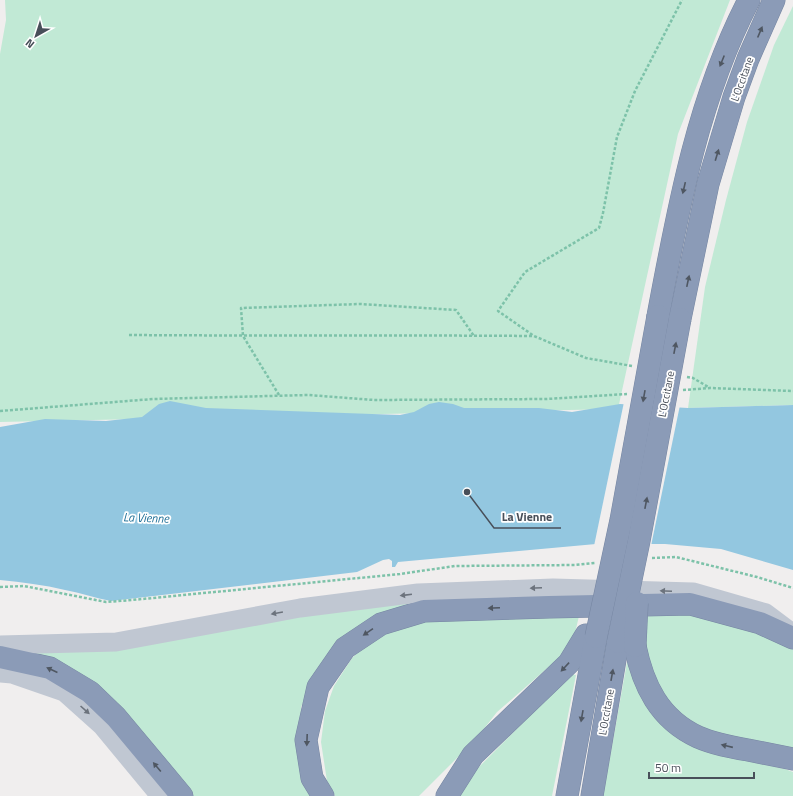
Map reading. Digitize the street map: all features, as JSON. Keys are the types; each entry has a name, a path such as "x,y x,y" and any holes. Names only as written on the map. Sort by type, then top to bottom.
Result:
{"highway":[{"name":"L'Occitane","path":"591,636 621,520 658,316 687,174 701,123 720,66 741,15 749,0"},
{"name":"L'Occitane","path":"592,796 626,644 639,541 680,319 708,184 734,97 751,52 774,0"},
{"path":"323,796 312,778 306,740 318,688 345,648 381,624 424,611 549,606 690,604 760,622 793,638"},
{"path":"431,796 569,663 591,636"},
{"path":"567,796 591,636"},
{"path":"626,644 656,704 668,717 684,729 717,743 793,759"},
{"path":"0,657 50,668 90,692 116,718 182,796"},
{"path":"753,751 793,767"},
{"path":"447,796 473,755"}],"main road":[{"path":"0,645 116,642 300,608 418,593 553,588 693,592 766,613 793,633"},
{"path":"0,673 12,674 64,692 102,726 160,796"}],"path":[{"path":"637,366 586,358 534,336 498,311 525,272 599,228 617,137 635,91 682,0"},
{"path":"279,396 243,336 241,308 360,304 456,310 474,336"},
{"path":"128,335 534,336"},
{"path":"686,377 693,378 710,388"},
{"path":"679,390 710,388 793,391"},
{"path":"0,411 153,399 308,395 374,400 547,399 632,393"}],"green space":[{"path":"5,0 730,0 678,134 618,409 0,422 0,54 6,20"},
{"path":"793,6 793,405 688,408 705,287 726,200 747,122 774,45"},
{"path":"424,599 322,665 301,707 300,747 311,796 193,796 177,779 0,651 273,620"},
{"path":"646,612 675,612 736,620 793,649 793,751 741,741 698,727 666,702 644,654"},
{"path":"428,616 579,616 575,633 560,657 497,712 476,739 419,796 335,796 327,781 321,742 325,711 334,686 352,658 369,642 393,629"},
{"path":"629,651 634,672 726,756 793,772 793,796 603,796"},
{"path":"571,674 576,675 552,796 457,796 477,769"}],"water":[{"path":"170,401 206,408 400,415 414,412 429,404 439,402 453,404 464,408 539,408 572,412 620,404 688,408 793,405 793,570 721,549 665,544 596,544 398,562 395,567 392,567 392,561 389,559 383,560 357,572 111,601 71,591 0,580 0,427 45,419 106,421 142,417 159,404"}],"pier":[{"path":"624,402 680,405 651,546 594,546"}],"place":[{"name":"La Vienne","path":"467,492"}]}
